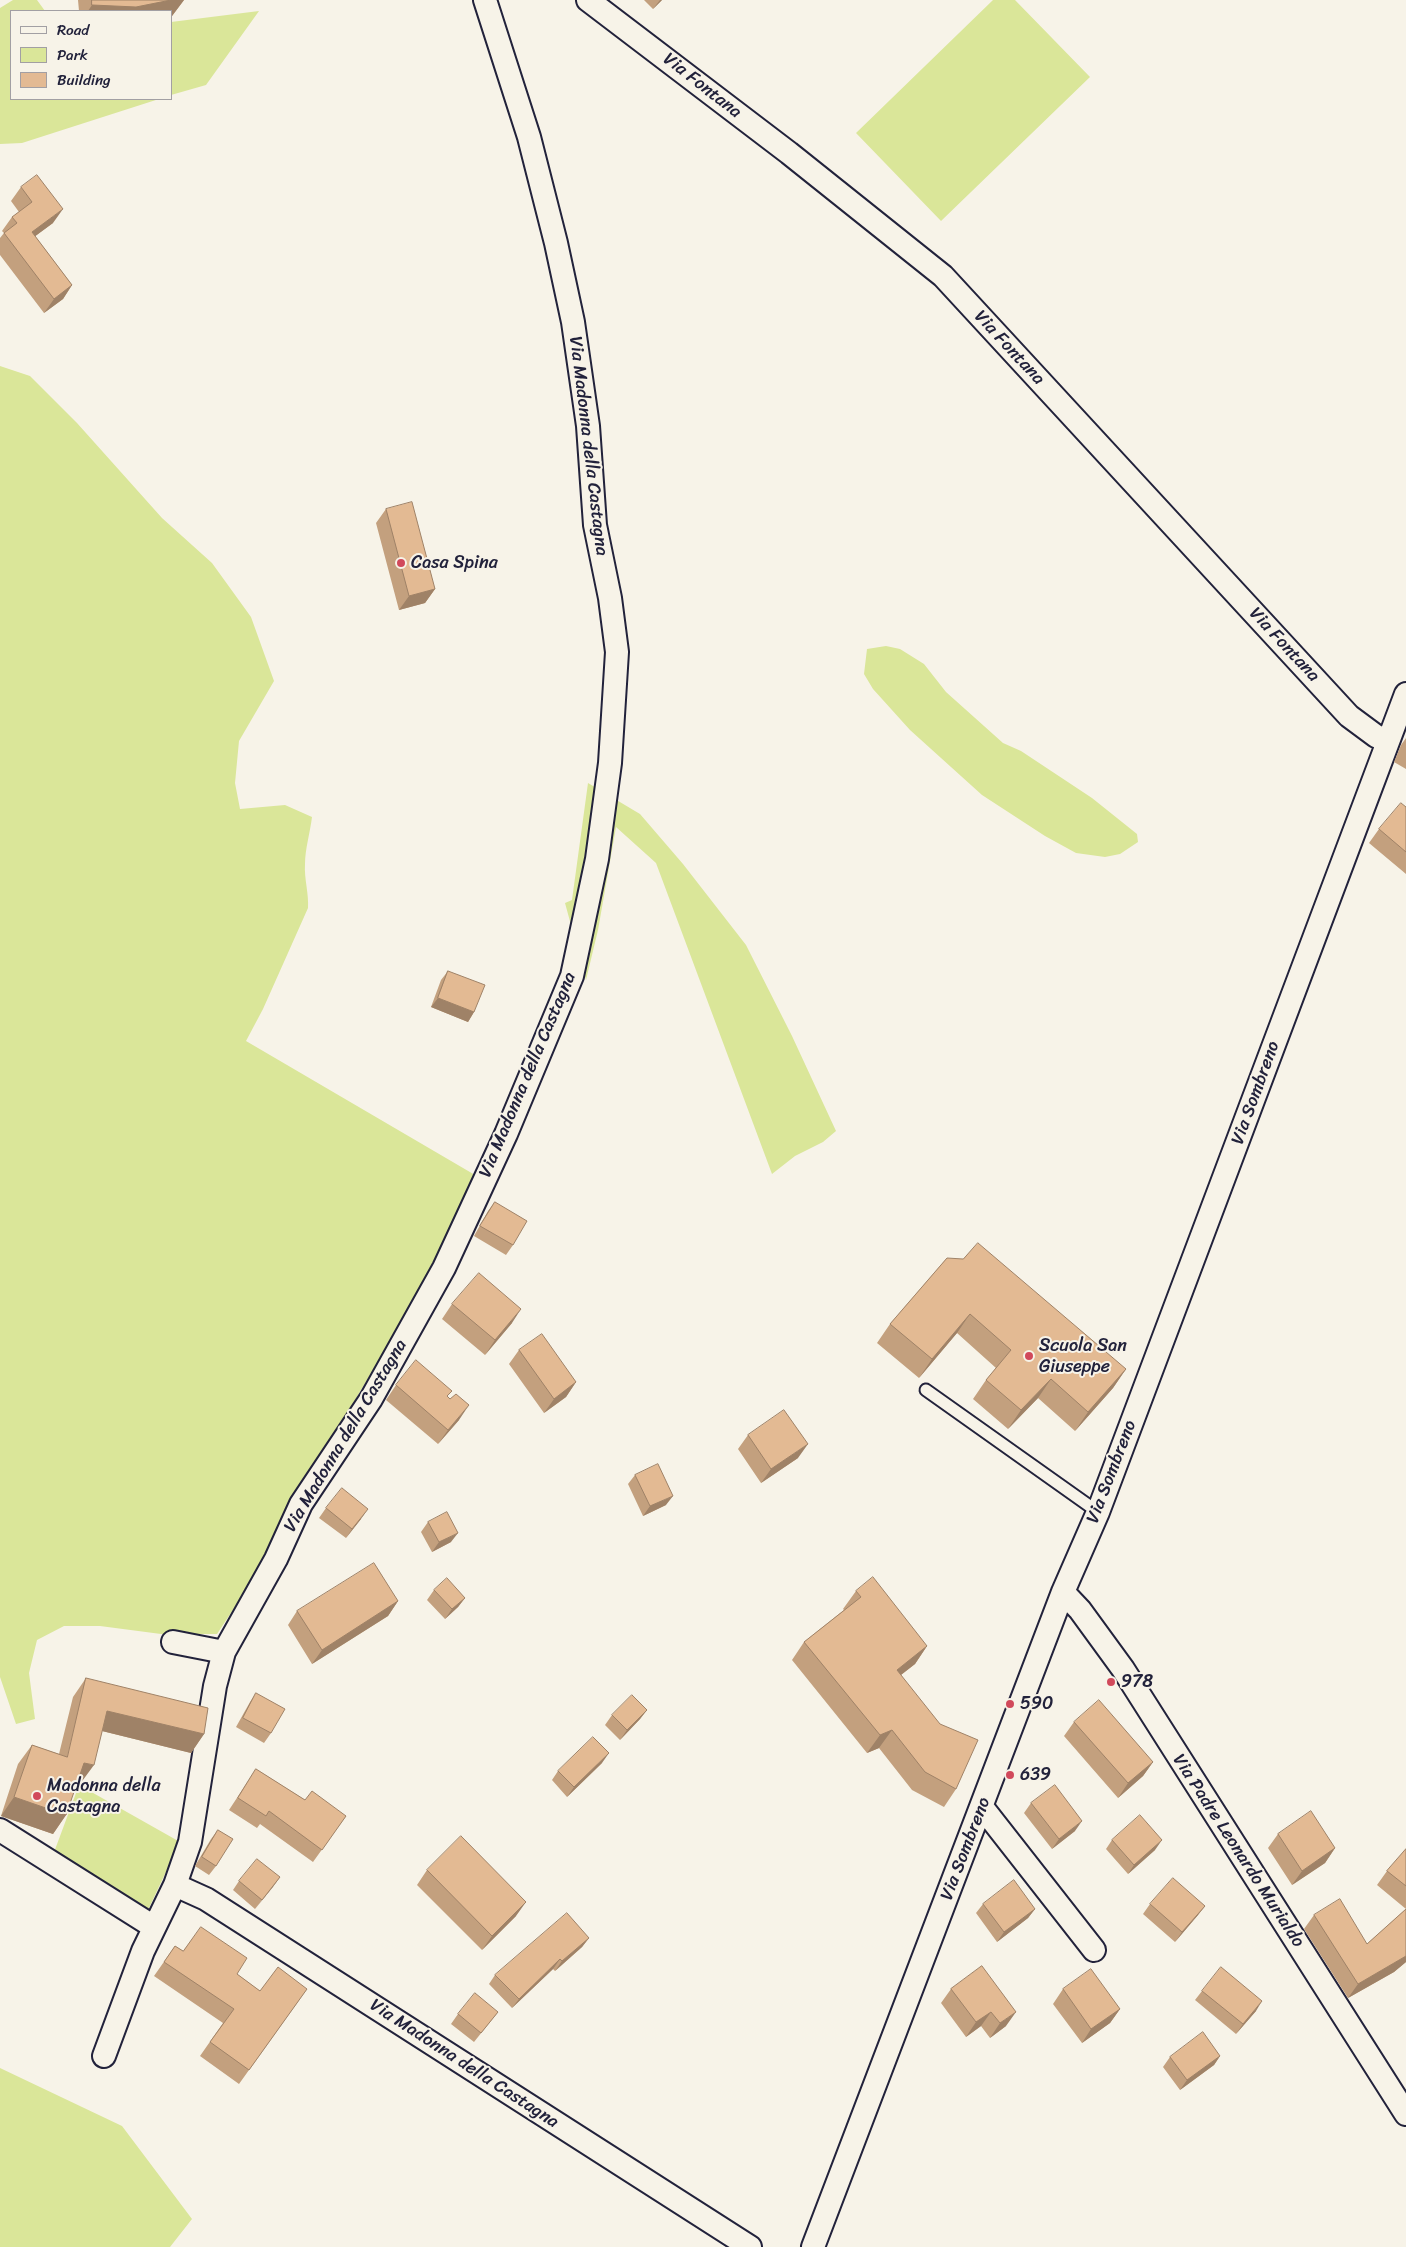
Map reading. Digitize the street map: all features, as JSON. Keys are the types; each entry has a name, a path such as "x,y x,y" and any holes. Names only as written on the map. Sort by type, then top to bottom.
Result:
{"street":[{"name":"Via Madonna della Castagna","path":"104,2056 143,1951 175,1885 190,1842 215,1686 224,1652 276,1559 302,1504 370,1399 444,1268 506,1134 572,976 597,858 610,763 617,652 610,598 595,525 588,426 573,322 556,243 528,137 486,0"},
{"name":"Via Fontana","path":"588,0 789,153 943,276 1350,716 1376,736 1388,740"},
{"name":"Via Sombreno","path":"813,2247 1063,1592 1098,1512 1406,694"},
{"name":"Via Padre Leonardo Murialdo","path":"1063,1592 1080,1610 1122,1669 1406,2114"},
{"path":"173,1642 224,1652"},
{"path":"982,1807 1094,1950"},
{"path":"0,1830 154,1927"},
{"name":"Via Madonna della Castagna","path":"175,1885 206,1899 750,2247"}],"lane":[{"path":"926,1390 1098,1512"}],"green space":[{"path":"13,0 37,0 44,10 10,10 10,100 156,100 22,143 0,144 0,8"},
{"path":"993,0 1015,0 1090,77 941,221 856,133"},
{"path":"259,11 206,85 172,95 172,22"},
{"path":"0,366 30,376 77,423 162,518 212,563 251,617 274,681 239,741 235,783 240,809 285,805 312,817 305,858 308,908 263,1009 246,1041 475,1175 424,1284 333,1437 262,1566 217,1634 161,1634 100,1626 64,1626 37,1640 29,1673 35,1719 16,1724 0,1677"},
{"path":"886,646 900,649 924,664 946,692 1003,743 1021,751 1092,798 1137,834 1138,842 1120,854 1105,857 1076,853 1045,836 982,795 910,730 873,689 864,674 867,649"},
{"path":"588,783 640,814 683,864 746,945 792,1036 836,1131 823,1142 795,1156 772,1174 656,863 616,827 598,930 586,980 565,903 572,900"},
{"path":"79,1785 180,1842 148,1910 53,1855"},
{"path":"0,2068 122,2126 192,2219 170,2247 0,2247"}],"building":[{"path":"92,0 171,0 136,7 92,5"},
{"path":"37,175 63,209 32,232 72,285 54,299 4,233 17,223 12,217 32,202 21,187"},
{"path":"412,502 435,589 409,596 386,509"},
{"path":"1401,803 1406,807 1406,852 1379,829"},
{"path":"448,971 485,985 474,1012 438,998"},
{"path":"495,1202 527,1221 513,1245 480,1226"},
{"name":"Scuola San Giuseppe","path":"978,1243 1126,1369 1088,1412 1051,1379 1021,1410 986,1380 1011,1350 970,1314 932,1359 890,1324 947,1258 963,1259"},
{"path":"479,1273 521,1309 495,1340 452,1304"},
{"path":"542,1334 576,1382 554,1399 519,1350"},
{"path":"416,1360 452,1391 447,1396 450,1399 456,1394 469,1405 448,1430 396,1385"},
{"path":"784,1410 808,1444 771,1469 748,1435"},
{"path":"658,1464 673,1496 650,1506 635,1475"},
{"path":"342,1488 368,1509 352,1529 326,1508"},
{"path":"447,1512 458,1533 439,1542 428,1522"},
{"path":"374,1563 398,1601 322,1650 297,1611"},
{"path":"873,1577 927,1646 897,1670 940,1724 978,1740 956,1789 925,1772 892,1730 880,1735 804,1642 861,1597 856,1591"},
{"path":"447,1578 465,1598 452,1609 434,1590"},
{"path":"86,1678 208,1708 204,1734 107,1711 94,1765 84,1763 66,1815 14,1797 32,1745 67,1757"},
{"path":"256,1693 285,1709 271,1733 243,1718"},
{"path":"632,1695 647,1710 627,1730 612,1715"},
{"path":"1099,1700 1153,1762 1128,1783 1074,1722"},
{"path":"593,1737 609,1753 574,1787 558,1771"},
{"path":"256,1769 305,1800 312,1791 346,1816 322,1850 269,1811 266,1816 238,1798"},
{"path":"1055,1785 1082,1821 1059,1839 1031,1803"},
{"path":"1311,1811 1335,1848 1302,1871 1278,1834"},
{"path":"1140,1815 1162,1840 1134,1865 1112,1840"},
{"path":"218,1830 233,1839 216,1866 202,1857"},
{"path":"461,1836 526,1902 492,1936 427,1870"},
{"path":"1406,1849 1406,1886 1387,1871"},
{"path":"257,1859 280,1877 262,1900 239,1881"},
{"path":"1173,1878 1205,1906 1182,1932 1150,1904"},
{"path":"1014,1880 1035,1909 1004,1932 983,1904"},
{"path":"1340,1899 1367,1944 1406,1909 1406,1956 1358,1984 1314,1915"},
{"path":"567,1913 589,1938 562,1961 560,1959 519,1999 495,1975"},
{"path":"201,1927 247,1958 237,1974 260,1991 278,1967 307,1989 249,2070 210,2042 234,2009 164,1962 175,1946 183,1951"},
{"path":"982,1966 1016,2012 1000,2023 991,2012 976,2022 951,1989"},
{"path":"1221,1967 1262,2001 1243,2024 1202,1991"},
{"path":"1091,1969 1120,2009 1091,2029 1063,1989"},
{"path":"475,1993 498,2012 481,2033 458,2014"},
{"path":"1203,2032 1220,2056 1187,2080 1170,2057"}],"place":[{"name":"Casa Spina","path":"401,563"},
{"name":"Scuola San Giuseppe","path":"1029,1356"},
{"name":"978","path":"1111,1682"},
{"name":"590","path":"1010,1704"},
{"name":"639","path":"1010,1775"},
{"name":"Madonna della Castagna","path":"37,1796"}]}
